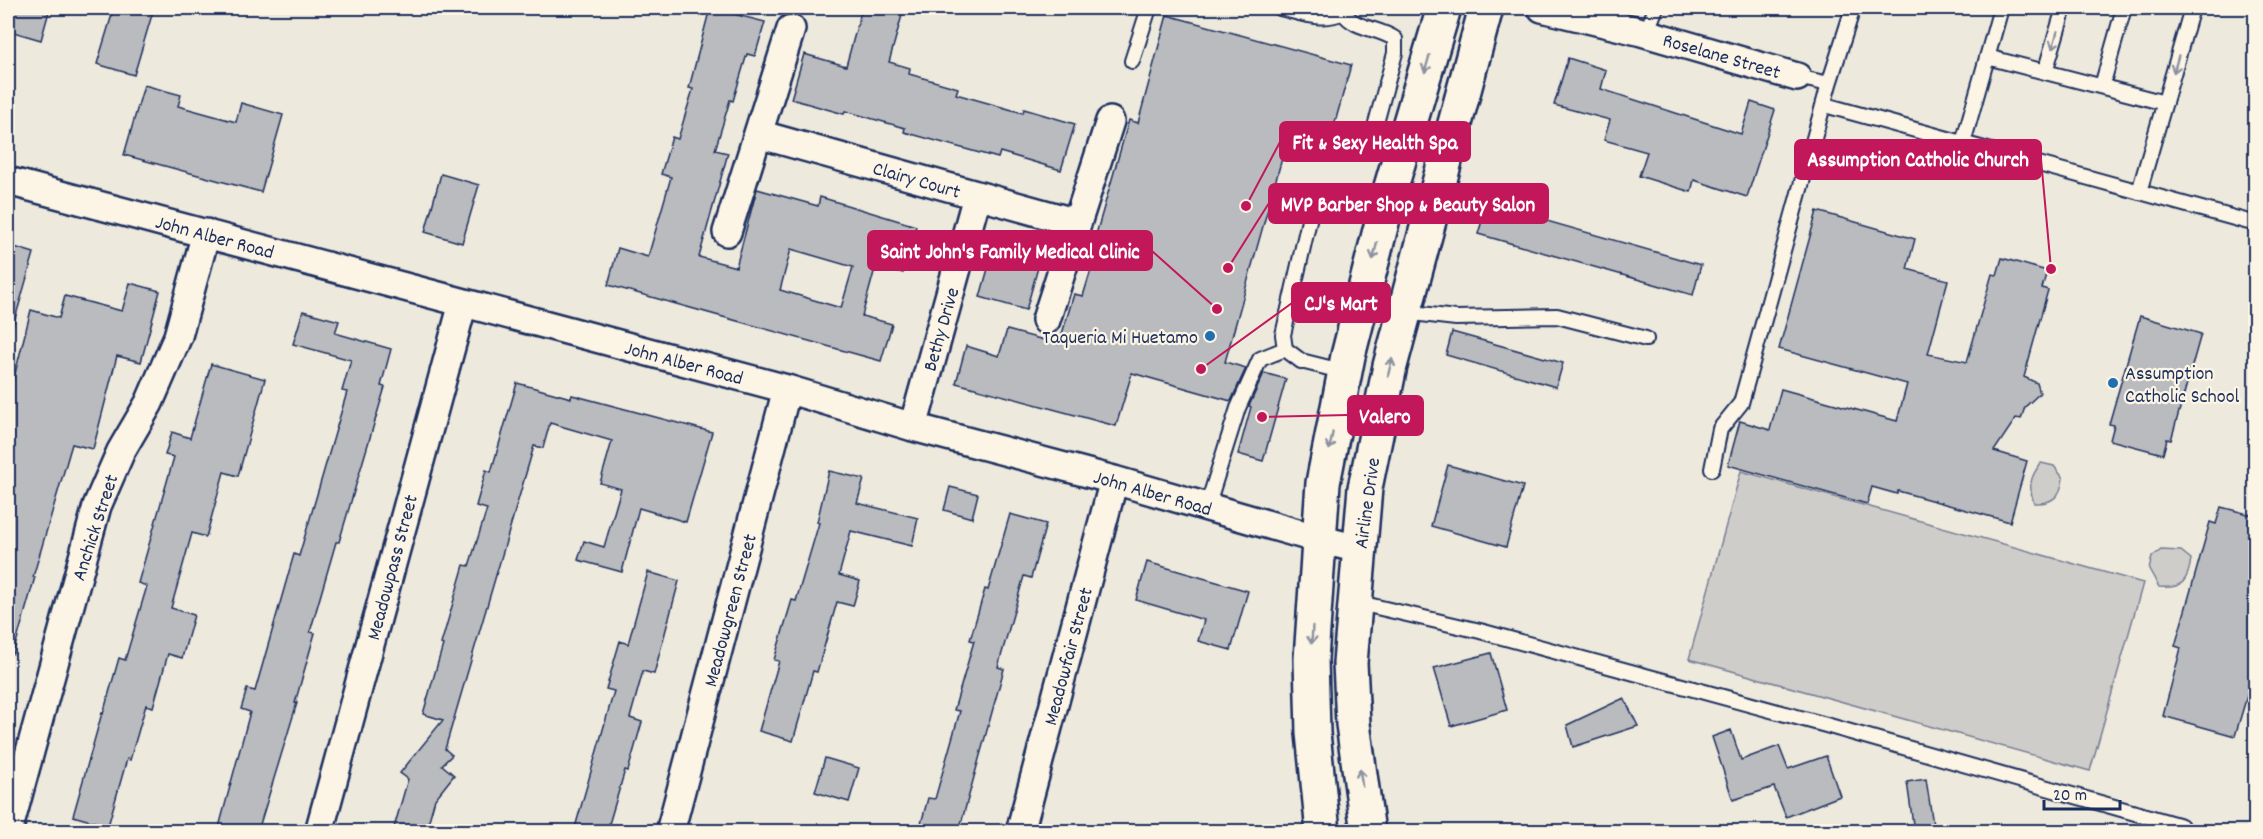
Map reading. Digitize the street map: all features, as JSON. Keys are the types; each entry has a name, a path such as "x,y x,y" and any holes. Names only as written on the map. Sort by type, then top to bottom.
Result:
{"main road":[{"path":"1323,831 1313,733 1311,659 1323,483 1345,372 1385,211 1444,8"},
{"name":"Airline Drive","path":"1368,831 1353,724 1350,663 1365,488 1390,366 1486,8"}],"street":[{"name":"Roselane Street","path":"1553,9 1646,33 1797,77"},
{"path":"727,232 790,29"},
{"path":"1046,321 1110,121"},
{"name":"Clairy Court","path":"758,134 1077,223"},
{"name":"John Alber Road","path":"8,181 787,389 913,427 1114,480 1359,549"},
{"name":"Bethy Drive","path":"913,427 977,196"},
{"name":"Anchick Street","path":"9,831 97,506 121,452 149,403 178,336 206,233"},
{"name":"Meadowpass Street","path":"319,831 463,303"},
{"name":"Meadowgreen Street","path":"670,831 787,389"},
{"name":"Meadowfair Street","path":"1020,831 1114,480"}],"lane":[{"path":"1132,61 1149,8"},
{"path":"1280,8 1320,18 1334,16 1344,10 1350,22 1387,34 1395,39 1395,53 1373,134 1376,141 1402,150"},
{"path":"1646,33 1656,8"},
{"path":"1712,469 1720,429 1741,403 1852,8"},
{"path":"1963,143 2001,8"},
{"path":"2045,72 2064,8"},
{"path":"2102,87 2124,8"},
{"path":"2139,192 2192,8"},
{"path":"1987,57 2165,103"},
{"path":"1797,77 1829,84"},
{"path":"1825,105 2256,224"},
{"path":"1345,372 1302,361 1285,349 1283,335 1310,216 1329,195 1385,211"},
{"path":"1404,312 1456,318 1557,316 1646,339"},
{"path":"1207,507 1238,408 1260,359 1285,349"},
{"path":"1355,602 1480,631 1826,725 2181,826 2180,831"}],"shaded area":[{"path":"2041,463 2054,466 2063,478 2062,484 2055,498 2046,502 2034,503 2031,482"},
{"path":"1741,471 2143,583 2090,771 1689,659"},
{"path":"2161,550 2181,551 2191,559 2186,578 2178,585 2159,587 2149,569 2152,557"}],"building":[{"path":"16,8 50,8 41,40 10,31"},
{"path":"114,8 154,8 134,75 97,64"},
{"path":"710,8 765,22 755,56 747,54 715,150 728,153 699,257 736,267 757,189 818,206 820,197 916,226 903,273 876,265 862,316 892,324 881,361 608,285 618,248 648,257 671,177 661,174 672,137 678,139 693,89 689,88","holes":["791,249 853,267 841,308 780,290"]},
{"path":"862,8 904,8 889,62 910,68 909,74 958,88 956,94 1023,113 1024,109 1075,124 1061,170 1000,152 998,158 904,132 905,128 791,99 804,54 846,66"},
{"path":"1167,15 1351,65 1326,155 1286,144 1225,362 1246,368 1231,401 1132,373 1116,426 956,383 966,346 999,356 1007,330 1059,344 1074,294 1083,296 1098,247 1093,245 1129,120 1138,123"},
{"path":"1568,58 1606,70 1601,89 1741,134 1751,102 1775,110 1747,197 1694,180 1691,192 1639,176 1647,152 1604,140 1610,120 1554,105"},
{"path":"144,85 181,95 178,106 236,122 241,103 283,115 261,192 124,155"},
{"path":"441,174 479,185 462,243 425,232"},
{"path":"1487,204 1701,265 1693,295 1478,234"},
{"path":"1817,211 1915,239 1907,269 1948,280 1928,354 1967,362 1992,274 1997,275 2002,258 2047,271 2042,288 2048,290 2024,377 2037,383 2040,393 2025,407 2021,419 2016,418 1994,451 2027,461 2010,522 1898,491 1897,494 1872,487 1867,504 1728,465 1740,421 1770,430 1781,389 1897,421 1907,384 1779,349"},
{"path":"8,245 34,253 13,326 8,325"},
{"path":"993,251 1039,264 1026,310 980,297"},
{"path":"130,283 160,291 141,362 117,356 93,449 72,444 13,654 8,653 8,401 31,310 59,318 65,296 122,311"},
{"path":"303,311 339,321 335,333 391,349 381,386 385,387 310,632 315,633 295,703 297,703 258,831 218,831 250,712 241,709 247,689 255,691 294,554 299,556 347,392 342,391 351,360 293,344"},
{"path":"2140,316 2201,334 2171,440 2167,439 2163,454 2110,440 2114,425 2109,424"},
{"path":"1452,332 1563,363 1556,387 1446,355"},
{"path":"211,364 265,379 238,476 224,472 206,537 192,533 171,608 194,615 182,658 168,654 153,707 146,705 130,760 127,759 108,826 73,816 119,658 125,660 147,586 138,583 174,457 165,455 172,432 190,438"},
{"path":"1264,373 1286,379 1263,461 1238,454 1251,407 1249,406"},
{"path":"517,383 712,432 686,522 639,508 622,572 578,560 584,541 604,547 621,489 600,483 612,441 550,423 543,448 534,446 445,749 452,755 442,765 454,775 435,799 426,831 393,831 408,779 400,773 443,720 423,714 464,565 469,566 487,509 476,506 486,470 491,472"},
{"path":"1448,465 1523,486 1506,547 1431,526"},
{"path":"829,471 864,479 857,503 918,518 912,546 851,531 839,575 860,581 853,606 837,602 817,672 813,671 793,741 759,731 779,661 774,660 792,600 796,601 819,523 817,522"},
{"path":"950,487 978,494 972,518 944,510"},
{"path":"2221,507 2256,516 2256,688 2250,686 2235,736 2163,716 2181,648 2175,646 2210,522 2216,524"},
{"path":"1010,514 1046,524 1031,578 1024,576 998,667 1004,669 959,831 919,831 928,798 935,799 960,711 954,710 974,641 970,640 985,589 988,590"},
{"path":"1147,562 1248,591 1231,650 1198,641 1204,620 1136,600"},
{"path":"648,572 679,581 654,674 643,671 630,718 642,722 628,771 625,770 607,831 574,831 614,691 606,689 620,641 628,644"},
{"path":"1491,653 1507,710 1451,726 1434,668"},
{"path":"1624,698 1638,726 1573,747 1567,725"},
{"path":"1731,730 1741,760 1779,746 1788,769 1826,756 1840,796 1786,817 1774,787 1733,800 1712,737"},
{"path":"825,758 859,768 849,802 815,792"},
{"path":"1926,779 1934,831 1914,831 1907,782"}],"place":[{"name":"Fit & Sexy Health Spa","path":"1246,206"},
{"name":"MVP Barber Shop & Beauty Salon","path":"1228,268"},
{"name":"Assumption Catholic Church","path":"2051,269"},
{"name":"Saint John's Family Medical Clinic","path":"1217,309"},
{"name":"Taqueria Mi Huetamo","path":"1210,336"},
{"name":"CJ's Mart","path":"1201,369"},
{"name":"Assumption Catholic School","path":"2113,383"},
{"name":"Valero","path":"1262,417"}]}
